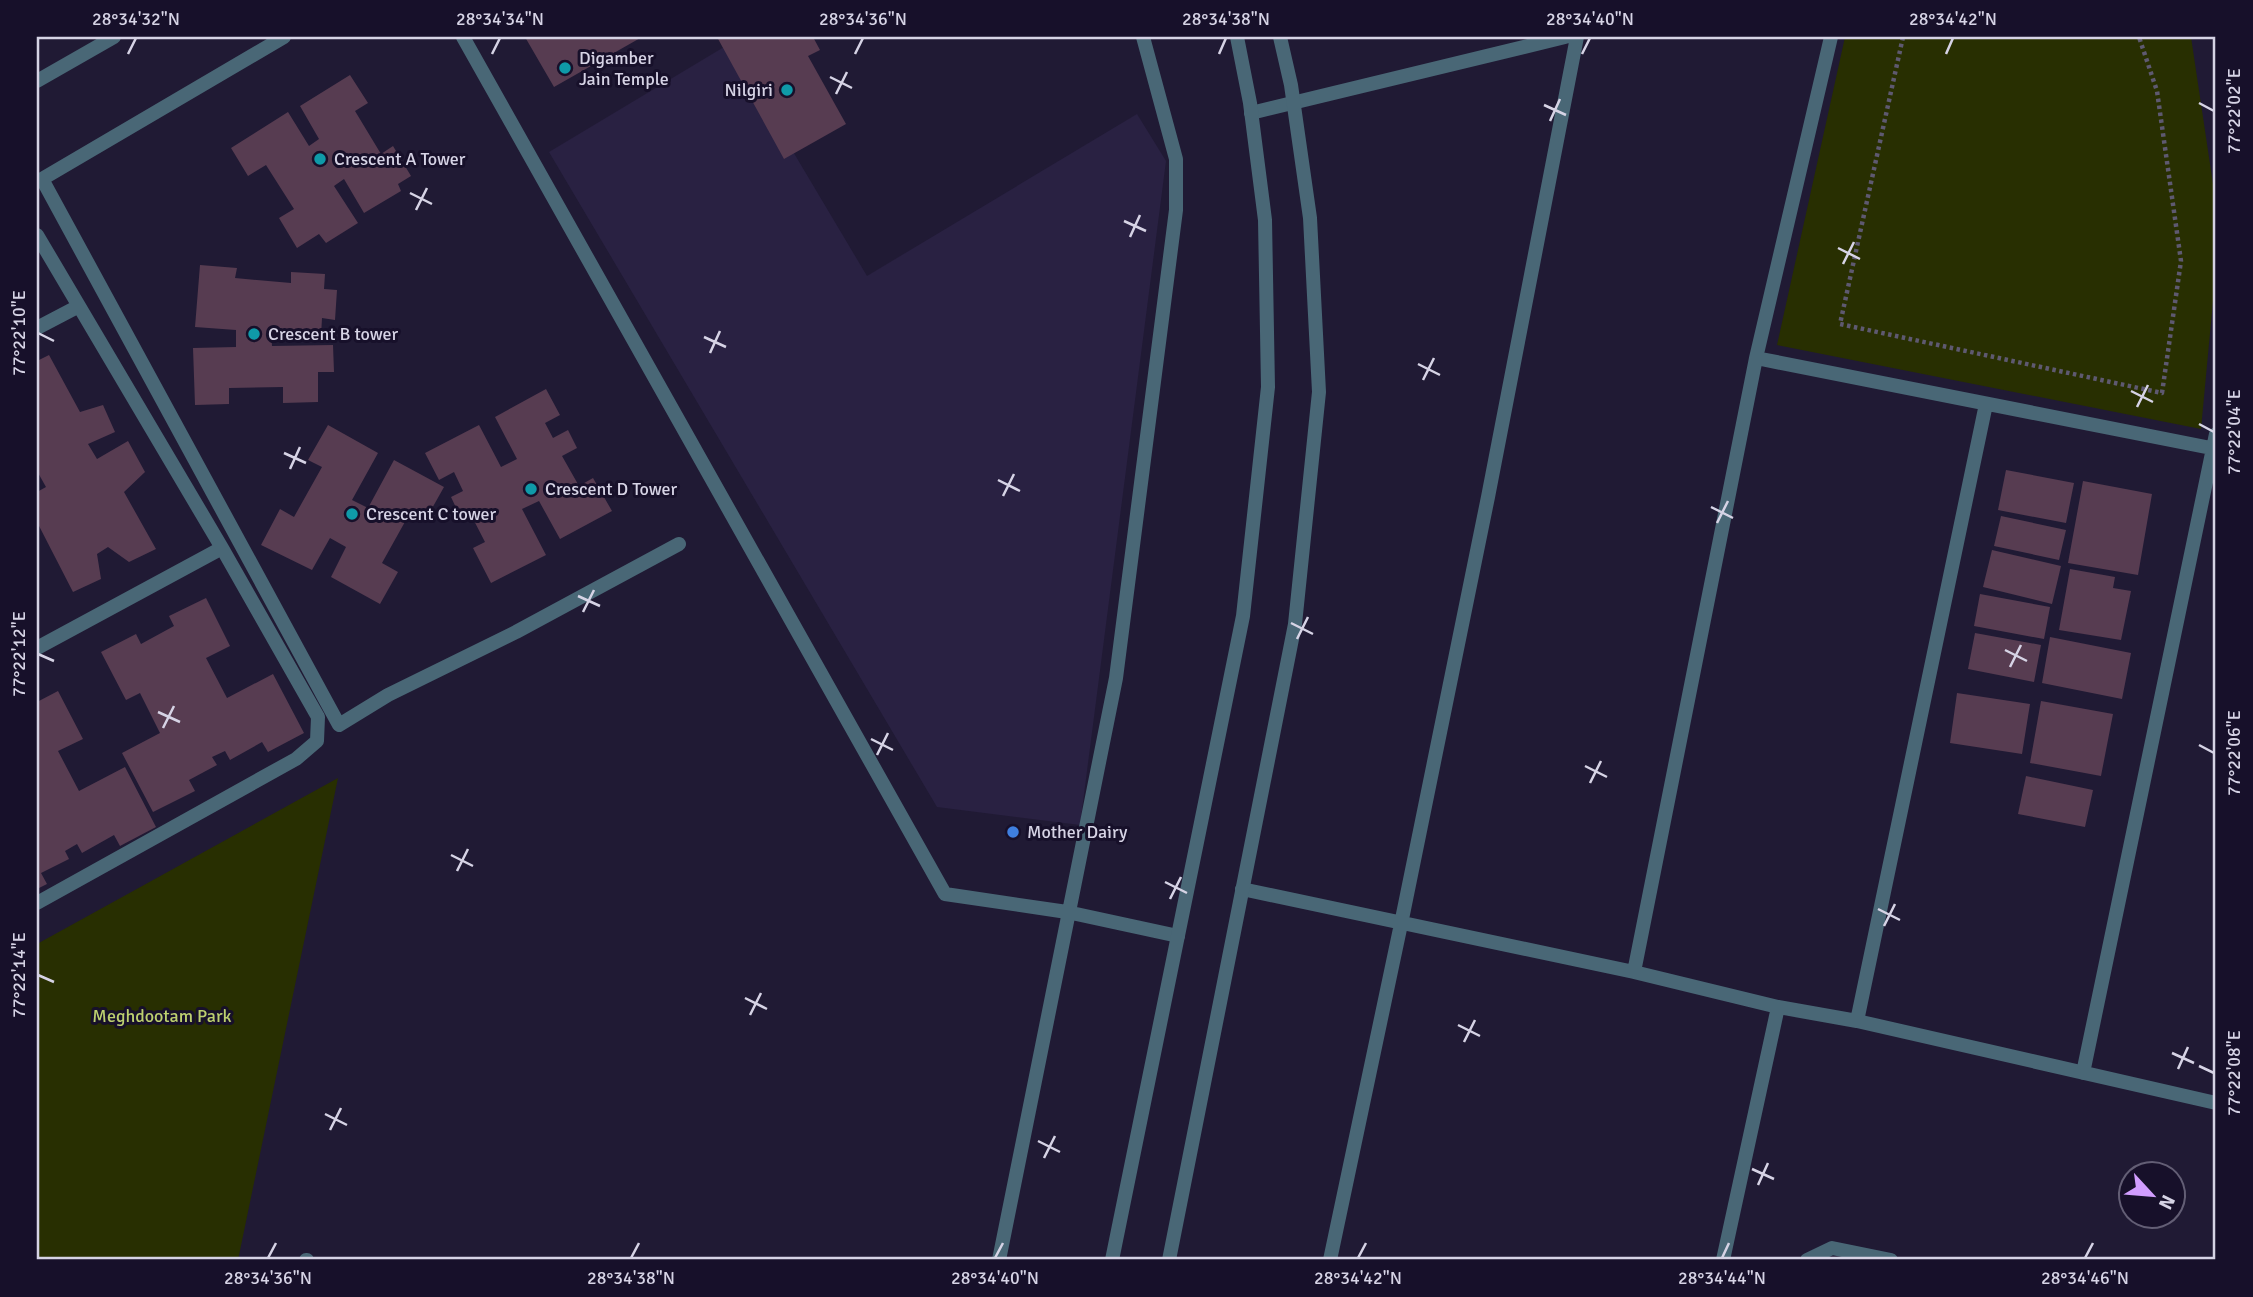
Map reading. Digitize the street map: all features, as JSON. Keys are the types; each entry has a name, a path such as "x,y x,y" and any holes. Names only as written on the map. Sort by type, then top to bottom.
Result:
{"street":[{"path":"37,81 114,37"},
{"path":"284,37 39,175 339,724 388,695 516,632 679,544"},
{"path":"463,37 945,894 1067,912 1178,936"},
{"path":"999,1260 1116,678 1176,211 1176,159 1143,37"},
{"path":"1112,1260 1243,616 1268,387 1265,220 1251,113 1237,37"},
{"path":"1169,1260 1295,624 1319,392 1310,218 1294,102 1280,37"},
{"path":"1251,113 1565,37"},
{"path":"1330,1260 1488,497 1577,37"},
{"path":"1634,972 1756,358 1831,37"},
{"path":"37,235 222,548 318,717 317,741 296,759 37,903"},
{"path":"37,328 79,306"},
{"path":"1756,358 1986,404 2215,444 2083,1073"},
{"path":"1857,1021 1986,404"},
{"path":"37,648 222,548"},
{"path":"1242,889 1634,972 1778,1007 1857,1021 2216,1103"},
{"path":"1723,1260 1778,1007"},
{"path":"1807,1260 1832,1248 1891,1260"}],"path":[{"path":"1903,37 1840,324 2162,393 2181,261 2157,91 2139,37"}],"shaded area":[{"path":"729,44 867,276 1137,114 1166,161 1080,825 937,807 549,152"}],"green space":[{"path":"1845,37 2191,37 2216,204 2216,269 2201,429 1777,345"},
{"name":"Meghdootam Park","path":"338,778 238,1260 37,1260 37,944"}],"building":[{"name":"Digamber Jain Temple","path":"525,37 642,37 554,87"},
{"name":"Nilgiri","path":"717,37 813,37 820,50 808,56 846,124 784,159"},
{"name":"Crescent A Tower","path":"350,75 368,103 355,111 381,154 393,146 411,176 398,184 401,191 364,213 344,179 334,186 358,223 326,243 319,234 297,248 279,218 294,209 266,165 248,176 231,148 288,112 309,146 319,139 300,106"},
{"name":"Crescent B tower","path":"200,265 237,268 235,278 291,283 291,272 325,274 324,289 337,290 335,320 322,318 321,336 271,332 272,346 333,345 334,372 318,372 318,402 283,403 283,387 229,388 229,404 195,405 193,348 236,347 236,330 195,327"},
{"path":"49,355 80,412 103,405 115,432 88,444 97,459 128,441 145,472 124,492 156,549 129,562 108,547 97,554 101,579 73,592 37,522 37,492 46,487 37,471 37,361"},
{"name":"Crescent D Tower","path":"546,389 560,415 545,423 553,438 568,430 577,448 562,456 579,486 593,478 612,511 560,539 539,501 522,509 546,555 491,583 473,548 485,542 468,509 459,514 451,497 463,491 454,472 439,480 425,453 479,425 501,467 517,459 495,417"},
{"name":"Crescent C tower","path":"328,425 378,453 352,500 368,508 394,460 444,487 426,519 411,511 382,563 398,572 380,604 331,577 346,547 330,538 312,570 261,545 280,509 294,517 322,467 308,460"},
{"path":"2006,470 2074,483 2066,523 1998,510"},
{"path":"2083,481 2152,494 2138,575 2068,563"},
{"path":"2001,516 2066,530 2059,560 1994,546"},
{"path":"1992,550 2061,566 2052,604 1983,587"},
{"path":"2070,569 2115,577 2113,588 2131,591 2121,640 2059,630"},
{"path":"1980,594 2050,607 2044,639 1974,626"},
{"path":"206,598 230,646 206,658 227,698 273,674 304,733 268,752 262,742 230,760 225,751 212,757 217,765 189,780 195,791 153,812 122,753 160,733 140,693 126,700 101,652 136,634 141,644 174,626 169,616"},
{"path":"1975,633 2041,645 2034,682 1968,669"},
{"path":"2050,637 2131,653 2122,699 2042,683"},
{"path":"58,691 83,739 58,751 79,791 125,767 156,827 120,846 114,835 82,853 77,844 65,851 69,859 41,873 47,884 37,889 37,702"},
{"path":"1957,693 2030,704 2022,754 1950,743"},
{"path":"2041,701 2113,714 2101,776 2030,763"},
{"path":"2026,776 2093,790 2085,827 2018,814"}],"place":[{"name":"Digamber Jain Temple","path":"565,68"},
{"name":"Nilgiri","path":"787,90"},
{"name":"Crescent A Tower","path":"320,159"},
{"name":"Crescent B tower","path":"254,334"},
{"name":"Crescent D Tower","path":"531,489"},
{"name":"Crescent C tower","path":"352,514"},
{"name":"Mother Dairy","path":"1013,832"}]}
